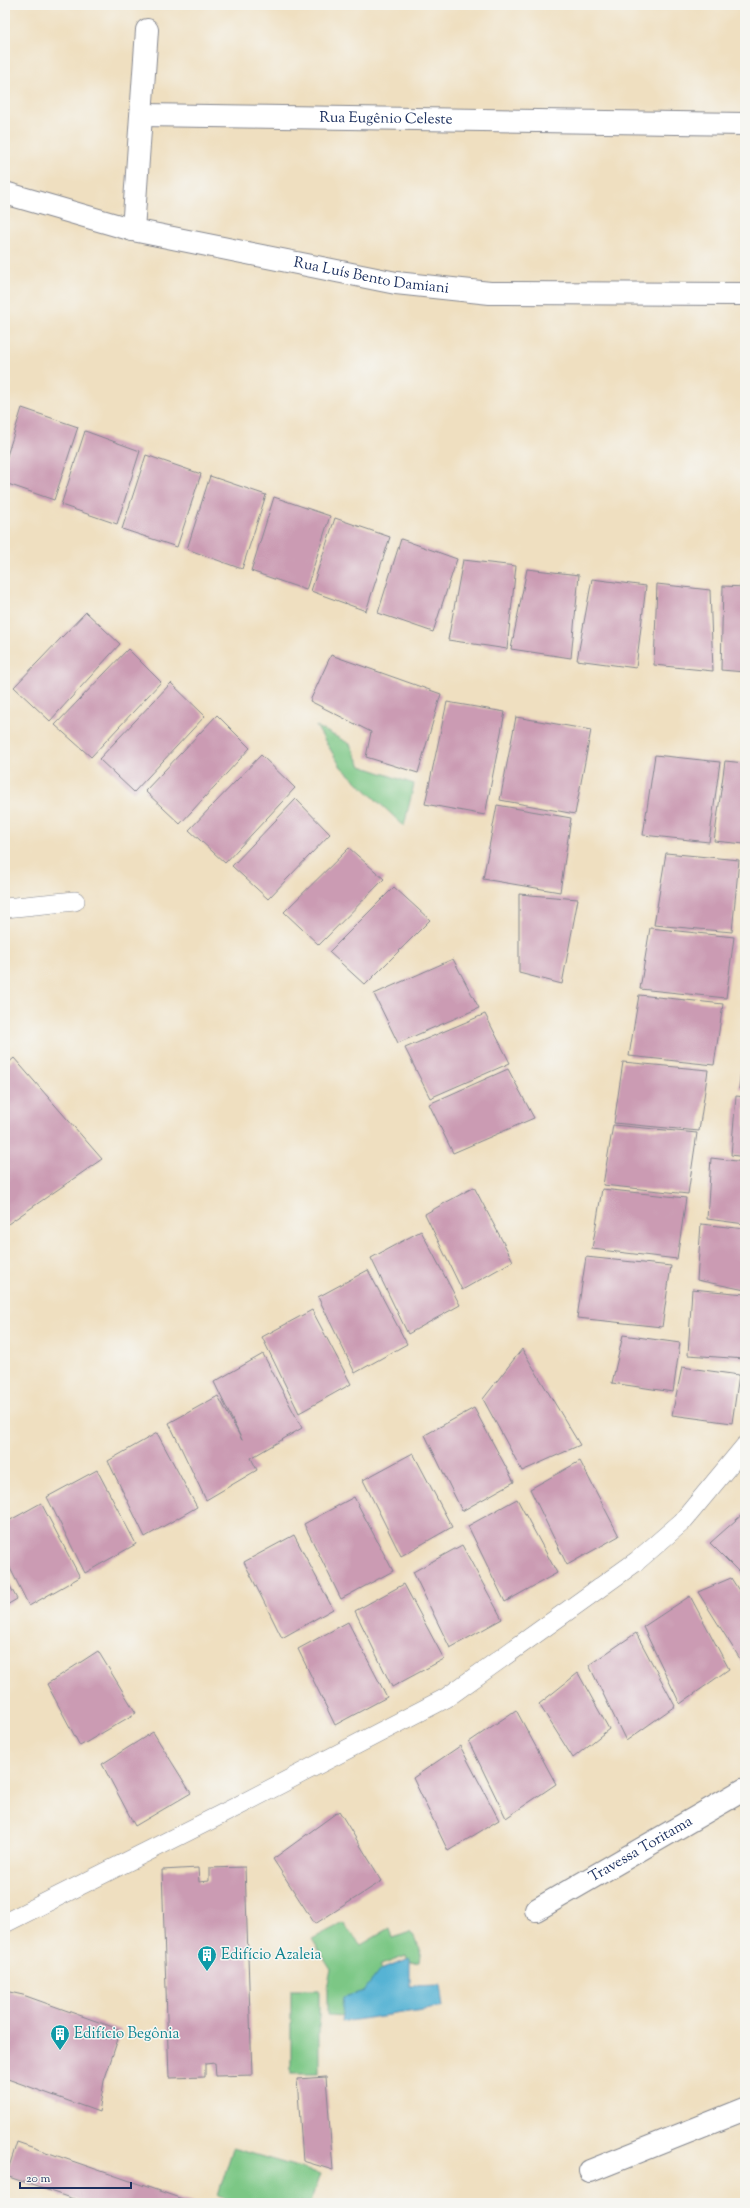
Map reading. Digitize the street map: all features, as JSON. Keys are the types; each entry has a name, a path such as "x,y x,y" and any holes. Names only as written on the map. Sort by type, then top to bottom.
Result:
{"street":[{"path":"133,230 147,30"},
{"name":"Rua Eugênio Celeste","path":"142,115 745,124"},
{"name":"Rua Luís Bento Damiani","path":"5,193 133,230 396,283 490,293 745,294"},
{"name":"Travessa Toritama","path":"536,1910 745,1788"},
{"path":"590,2171 745,2109"}],"lane":[{"path":"5,908 75,901"},
{"path":"5,1923 230,1810 446,1698 637,1561 682,1522 745,1446"}],"green space":[{"path":"316,726 350,744 361,766 414,784 404,826 341,767"},
{"path":"343,1923 361,1945 390,1928 393,1938 410,1932 421,1949 419,1962 408,1963 406,1956 381,1965 380,1974 343,2016 327,2015 327,1988 331,1969 312,1939"},
{"path":"291,1990 319,1990 319,2074 291,2074"},
{"path":"233,2148 321,2174 311,2203 240,2203 218,2196"}],"water":[{"path":"410,1959 410,1986 440,1985 443,2007 341,2022 344,1997 364,1991 380,1970"}],"building":[{"path":"22,408 78,427 54,500 5,483 5,462"},
{"path":"85,431 140,451 117,524 61,505"},
{"path":"146,455 201,474 177,547 122,529"},
{"path":"210,476 266,495 242,569 187,549"},
{"path":"274,497 330,516 306,590 251,571"},
{"path":"335,518 390,537 366,611 311,591"},
{"path":"401,539 457,559 433,632 378,613"},
{"path":"463,560 516,566 507,649 448,640"},
{"path":"527,569 579,575 571,658 511,649"},
{"path":"592,579 646,586 636,668 577,660"},
{"path":"657,584 710,590 713,671 654,665"},
{"path":"723,586 745,587 745,672 721,670"},
{"path":"86,612 120,644 50,721 14,687"},
{"path":"128,649 161,682 91,757 55,725"},
{"path":"331,655 441,694 418,773 366,757 371,732 310,701"},
{"path":"171,683 205,716 134,792 99,759"},
{"path":"447,702 505,712 485,815 425,804"},
{"path":"217,715 250,748 180,824 145,791"},
{"path":"516,717 591,730 575,814 500,800"},
{"path":"261,755 295,788 225,863 189,830"},
{"path":"655,755 720,762 709,842 643,835"},
{"path":"725,761 745,763 745,844 714,841"},
{"path":"296,799 330,834 268,899 232,866"},
{"path":"497,805 571,818 560,892 483,879"},
{"path":"349,848 384,879 319,945 284,912"},
{"path":"666,853 739,860 732,932 654,925"},
{"path":"394,887 430,920 365,985 329,952"},
{"path":"519,894 578,899 562,984 519,973"},
{"path":"650,928 734,937 726,998 640,989"},
{"path":"453,959 479,1008 398,1043 374,994"},
{"path":"639,995 723,1004 714,1065 629,1056"},
{"path":"485,1014 510,1063 430,1098 405,1048"},
{"path":"744,1039 745,1089 739,1089"},
{"path":"14,1058 102,1159 5,1226 5,1066"},
{"path":"623,1062 708,1070 699,1131 614,1123"},
{"path":"508,1069 534,1118 453,1153 429,1104"},
{"path":"736,1096 745,1097 745,1157 731,1155"},
{"path":"613,1125 697,1133 688,1194 603,1185"},
{"path":"711,1158 745,1162 745,1224 707,1219"},
{"path":"474,1187 513,1261 462,1290 425,1214"},
{"path":"602,1189 686,1198 677,1259 592,1249"},
{"path":"701,1224 745,1229 745,1290 697,1280"},
{"path":"421,1231 460,1305 408,1334 371,1258"},
{"path":"586,1257 671,1266 662,1327 577,1318"},
{"path":"368,1270 407,1344 355,1373 318,1297"},
{"path":"692,1289 745,1294 745,1359 688,1355"},
{"path":"312,1310 351,1384 299,1413 262,1337"},
{"path":"623,1335 680,1343 673,1392 612,1383"},
{"path":"522,1349 580,1445 522,1471 483,1399"},
{"path":"263,1354 302,1428 251,1458 257,1470 206,1500 169,1423 218,1396 242,1440 214,1382"},
{"path":"682,1367 739,1375 732,1423 672,1415"},
{"path":"474,1408 514,1482 462,1511 425,1435"},
{"path":"157,1433 197,1507 145,1537 108,1461"},
{"path":"413,1453 452,1527 401,1556 363,1480"},
{"path":"580,1461 619,1536 567,1565 530,1489"},
{"path":"97,1470 136,1544 85,1573 47,1497"},
{"path":"354,1497 393,1571 341,1599 304,1524"},
{"path":"517,1499 557,1573 505,1602 468,1526"},
{"path":"41,1503 80,1577 29,1606 5,1558 5,1523"},
{"path":"745,1512 745,1578 710,1543"},
{"path":"294,1535 333,1609 282,1638 244,1562"},
{"path":"462,1545 502,1619 450,1648 413,1572"},
{"path":"5,1577 17,1599 5,1606"},
{"path":"731,1578 745,1600 745,1660 742,1662 698,1592"},
{"path":"404,1584 444,1659 392,1687 355,1611"},
{"path":"690,1596 729,1669 680,1704 643,1627"},
{"path":"348,1622 387,1697 335,1725 298,1649"},
{"path":"636,1633 675,1706 626,1741 589,1665"},
{"path":"98,1651 136,1713 80,1746 47,1684"},
{"path":"578,1673 609,1729 573,1758 539,1704"},
{"path":"516,1710 556,1784 506,1818 469,1742"},
{"path":"153,1732 191,1793 135,1826 102,1764"},
{"path":"460,1746 499,1820 448,1851 413,1778"},
{"path":"339,1811 382,1881 315,1924 273,1859"},
{"name":"Edifício Azaleia","path":"245,1867 252,2075 216,2076 215,2063 205,2064 205,2077 169,2078 162,1870 198,1868 199,1882 209,1881 209,1868"},
{"name":"Edifício Begônia","path":"5,1991 23,1995 121,2030 104,2081 99,2112 5,2078"},
{"path":"326,2077 333,2170 303,2161 297,2079"},
{"path":"17,2142 194,2203 85,2203 6,2176"}],"place":[{"name":"Edifício Azaleia","path":"207,1972"},
{"name":"Edifício Begônia","path":"60,2051"}]}
